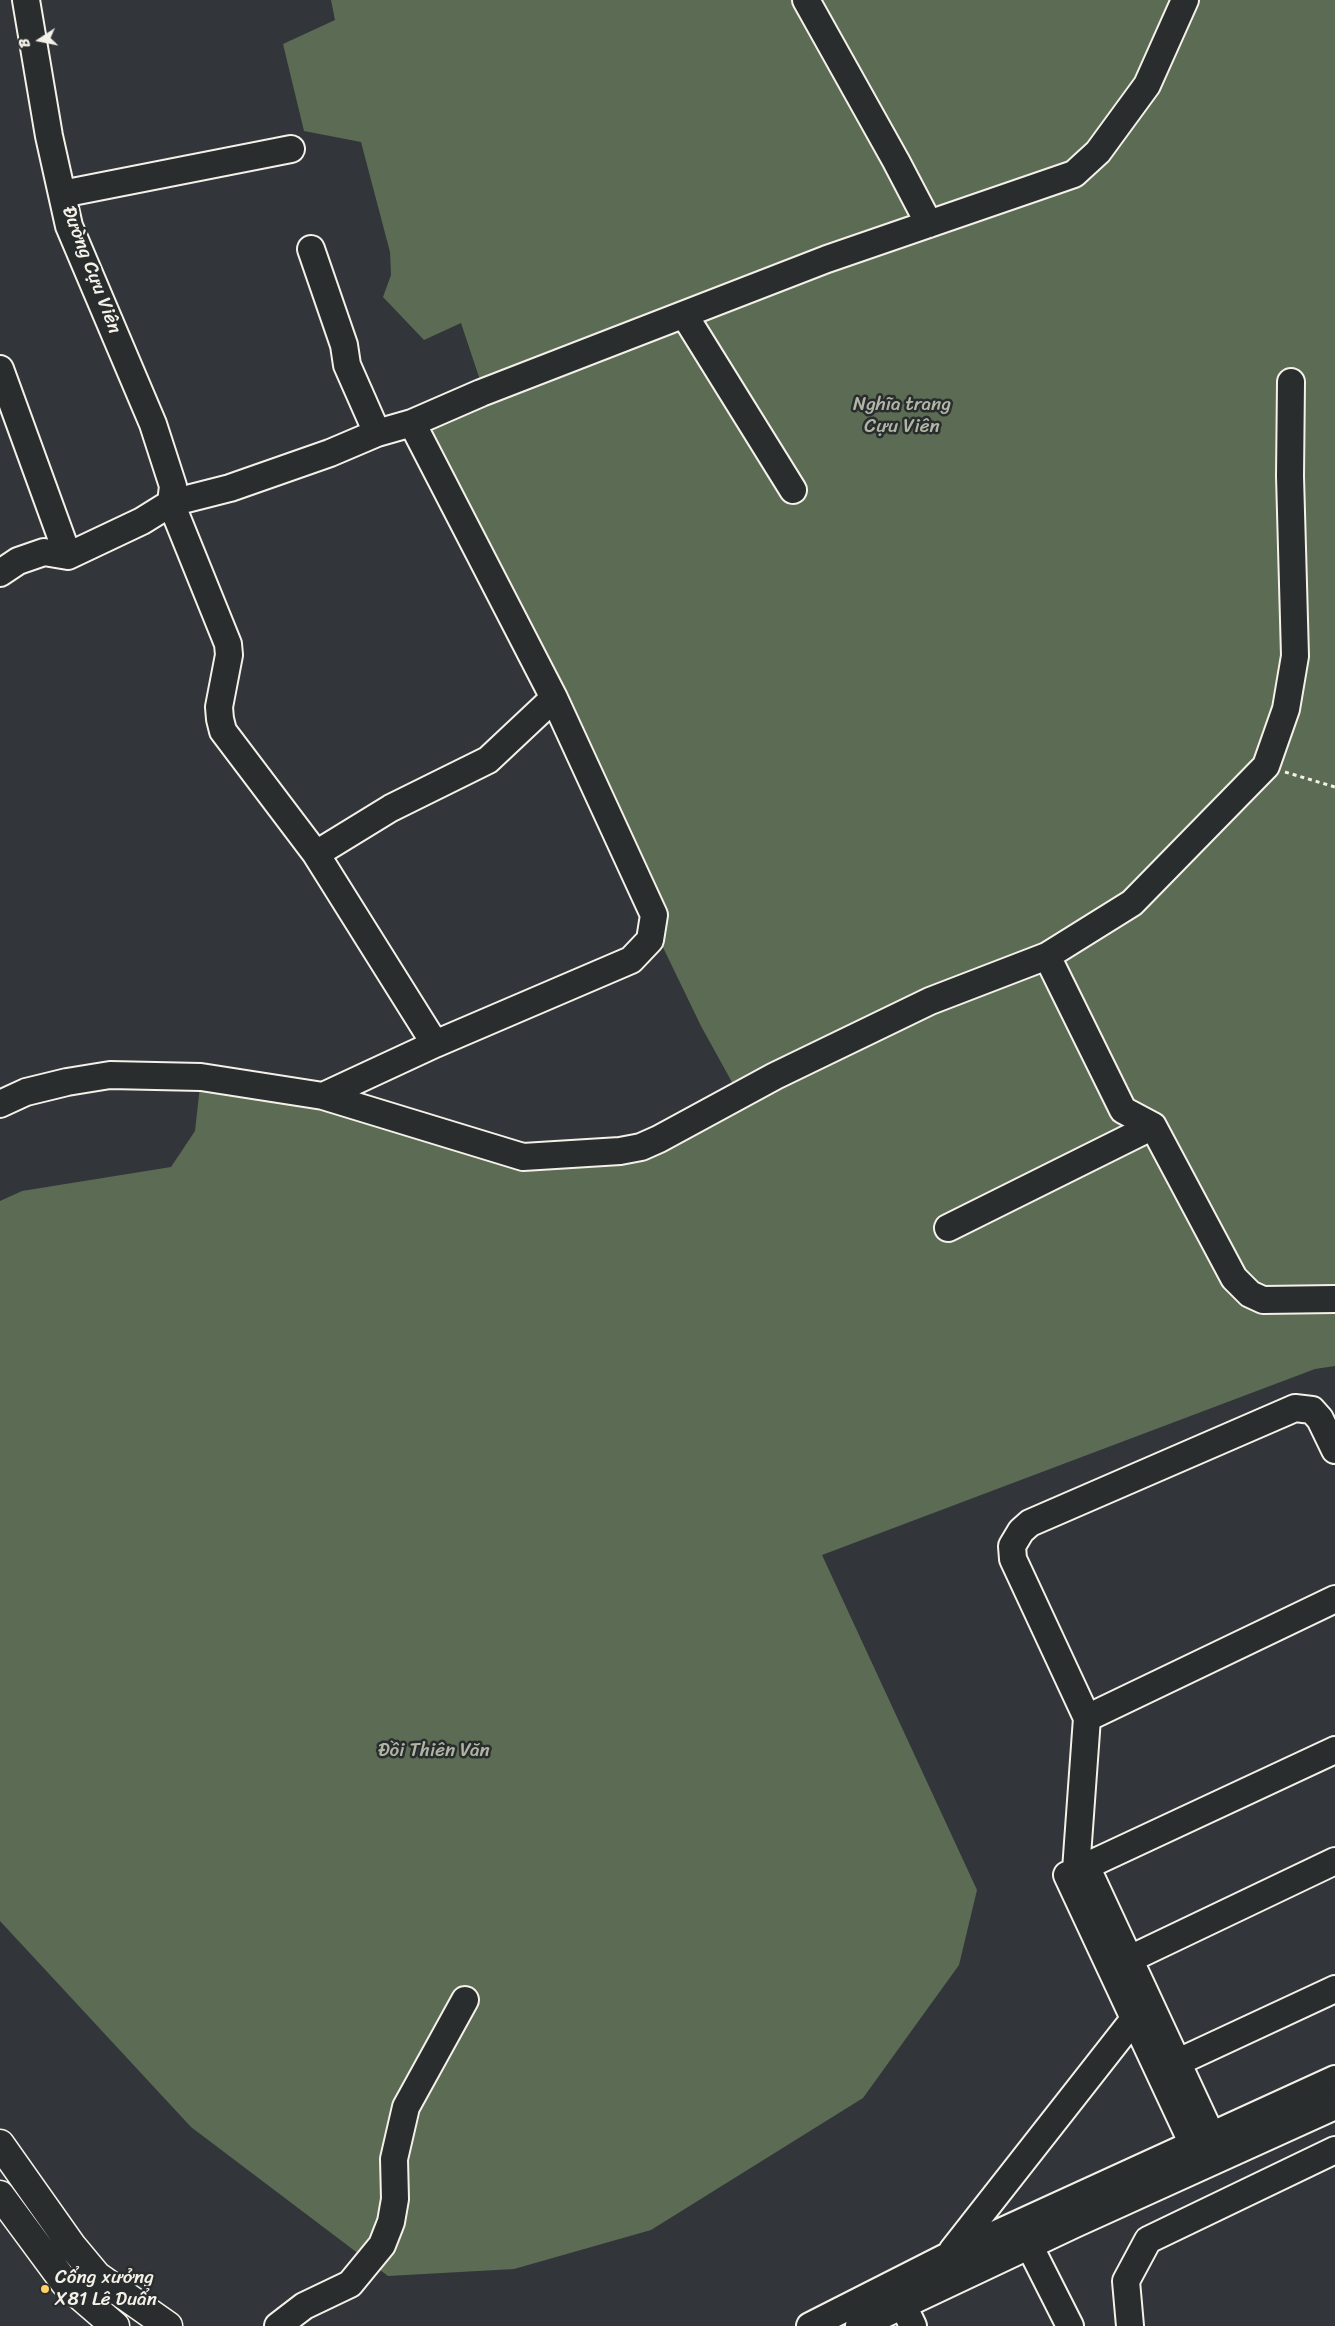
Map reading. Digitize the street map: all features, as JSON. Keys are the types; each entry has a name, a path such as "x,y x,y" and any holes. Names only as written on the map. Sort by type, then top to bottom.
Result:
{"main road":[{"path":"0,2144 72,2246 97,2276 168,2326"},
{"path":"0,2195 65,2283 115,2326"}],"street":[{"name":"Đường Cựu Viên","path":"26,0 50,136 69,226 153,424 173,486 171,503"},
{"path":"806,0 929,224"},
{"path":"9,567 44,552 68,556 142,521 171,503 230,488 330,453 377,433 412,423 481,394 827,259 1074,174 1098,152 1147,85 1185,0"},
{"path":"62,194 291,148"},
{"path":"311,249 344,345 347,365 377,433"},
{"path":"685,316 793,490"},
{"path":"0,369 68,556"},
{"path":"0,1104 26,1092 67,1082 126,1074 201,1077 322,1096 523,1157 620,1151 642,1147 874,1027 930,1001 1048,956 1132,903 1266,766 1286,709 1295,656 1290,476 1291,382"},
{"path":"322,1096 435,1044 631,960 650,940 654,915 554,698 412,423"},
{"path":"171,503 228,644 229,655 220,707 220,719 224,731 316,854 435,1044"},
{"path":"316,854 391,808 488,760 554,698"},
{"path":"1048,956 1123,1110 1153,1126 1234,1278 1250,1294 1263,1300 1335,1299"},
{"path":"948,1228 1153,1126"},
{"path":"1207,2151 1076,1870 1088,1718 1013,1559 1012,1546 1021,1531 1030,1523 1295,1408 1312,1410 1320,1419 1335,1450"},
{"path":"1088,1718 1335,1599"},
{"path":"1076,1870 1335,1750"},
{"path":"1120,1963 1335,1861"},
{"path":"1120,1963 1134,2019 1168,2067"},
{"path":"1168,2067 1335,1989"},
{"path":"278,2326 304,2306 350,2284 382,2245 391,2222 396,2199 394,2160 406,2107 465,2000"},
{"path":"948,2256 1134,2019"},
{"path":"859,2326 908,2315 1029,2245 1207,2151 1335,2079"},
{"path":"810,2326 948,2256 1207,2151 1335,2106"},
{"path":"1130,2326 1126,2281 1148,2240 1335,2150"},
{"path":"1029,2245 1070,2326"}],"path":[{"path":"1266,766 1335,787"}],"green space":[{"path":"331,0 1335,0 1335,1366 1315,1369 822,1555 977,1890 959,1965 863,2098 651,2230 514,2269 388,2276 191,2127 0,1921 0,1201 22,1191 171,1167 195,1131 201,1077 314,1106 448,1147 625,1161 744,1104 701,1026 414,432 487,401 461,323 424,340 383,297 391,275 390,252 361,142 304,131 283,44 335,20"}],"place":[{"name":"Cổng xưởng X81 Lê Duẩn","path":"45,2289"}],"park label":[{"name":"Nghĩa trang Cựu Viên","path":"902,416"},
{"name":"Đồi Thiên Văn","path":"434,1751"}]}
